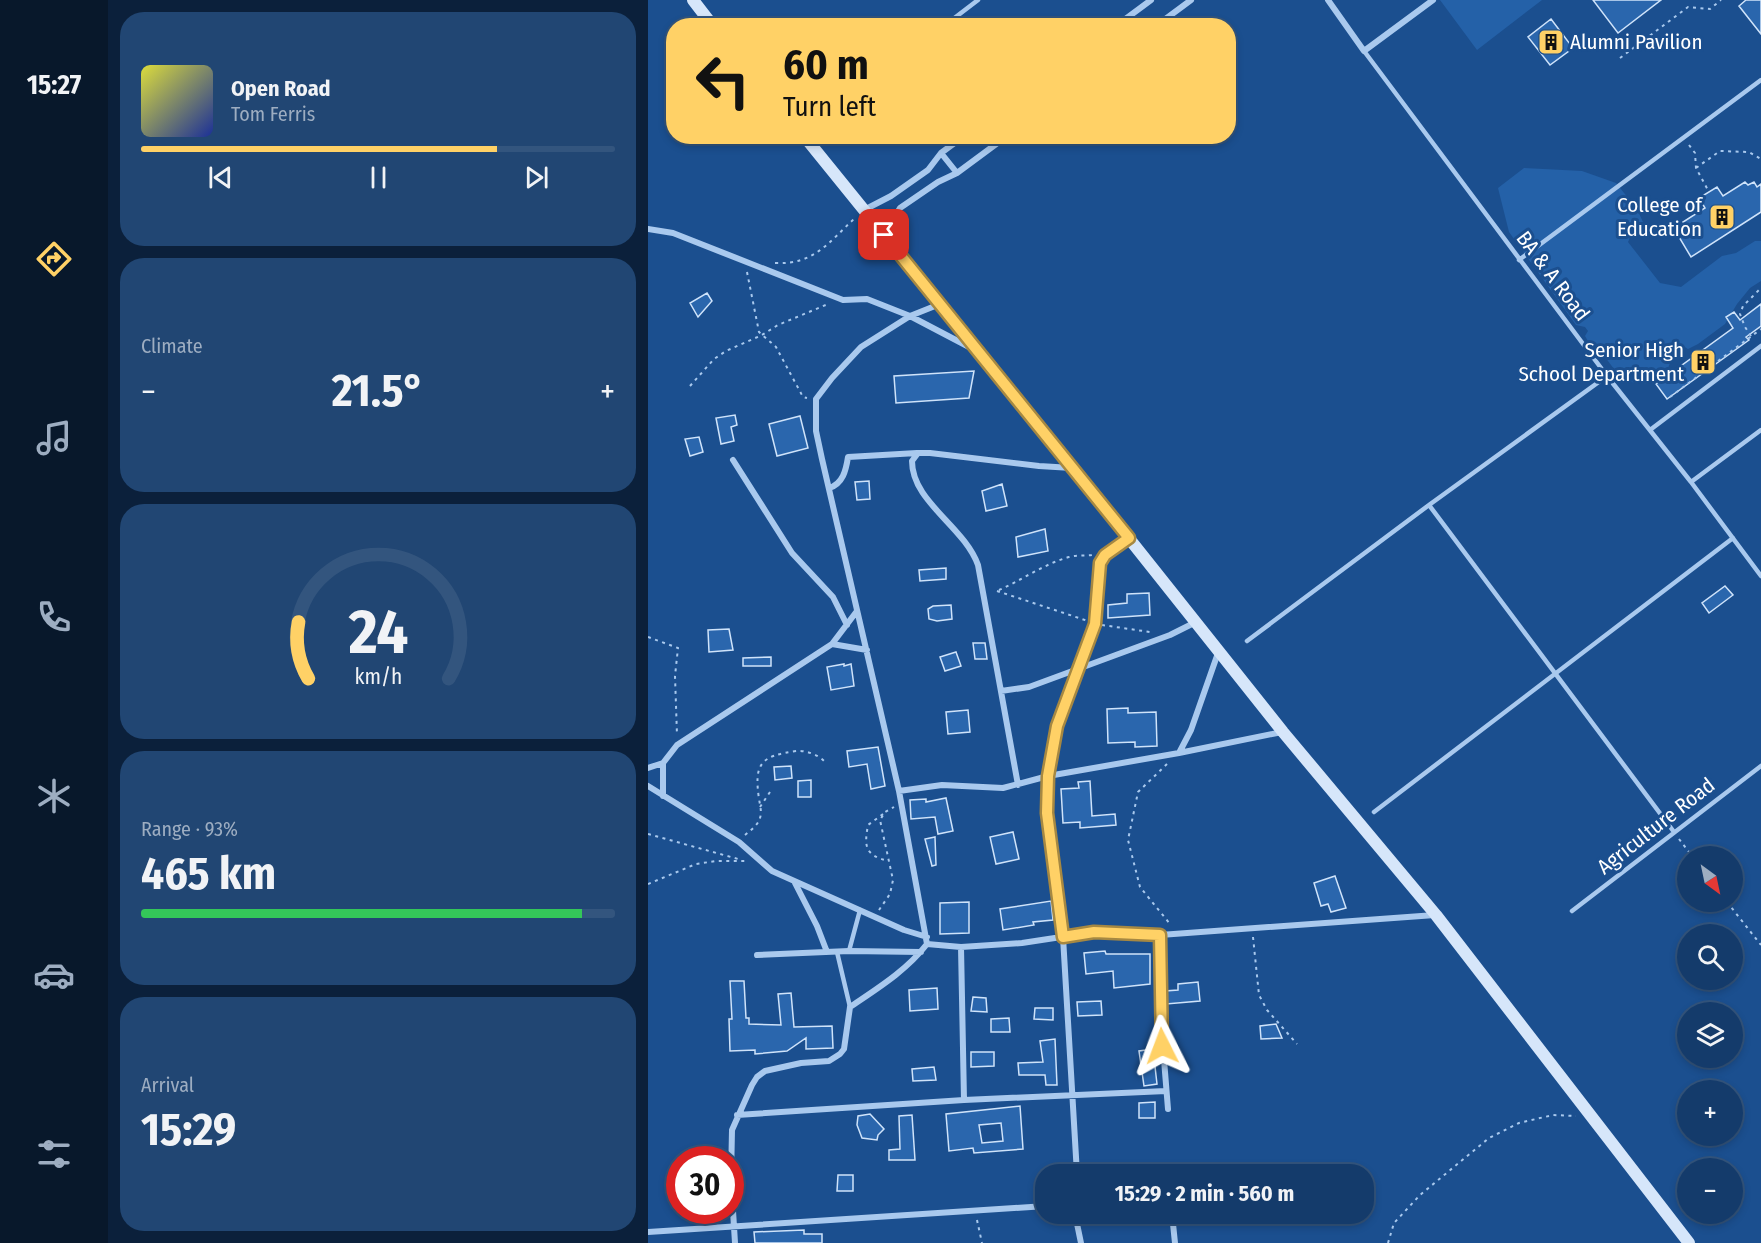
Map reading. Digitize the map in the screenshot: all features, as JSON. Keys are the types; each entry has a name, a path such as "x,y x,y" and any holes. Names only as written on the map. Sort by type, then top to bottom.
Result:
{"street":[{"path":"693,0 707,18"},
{"path":"1127,18 1151,0"},
{"path":"1177,0 1182,7"},
{"path":"1167,18 1191,0"},
{"path":"1328,0 1364,51 1433,0"},
{"path":"810,144 1283,732 1436,915 1689,1243"},
{"path":"864,210 891,196 928,170 941,153 953,144"},
{"path":"884,235 900,208 938,182 957,173 996,144"},
{"path":"941,153 957,173"},
{"path":"913,180 922,193"},
{"path":"891,196 900,208"},
{"path":"648,229 673,233 843,300 867,299 909,316 977,351"},
{"path":"735,1243 731,1178 732,1130 752,1085 761,1073 801,1063 829,1061 840,1054 844,1049 850,1007 890,981 927,944 899,791 816,430 816,399 861,347 909,316 940,304"},
{"path":"918,453 912,461 914,478 922,493 967,542 973,552 983,590 1018,785"},
{"path":"829,488 833,488 846,471 848,457 930,453 1073,468"},
{"path":"733,460 792,553 833,597 847,625"},
{"path":"1076,1164 1063,937 1047,813 1048,776 1057,726 1095,624 1100,563 1105,555 1129,538"},
{"path":"648,768 663,763 677,745 832,644 857,611"},
{"path":"1000,691 1029,687 1170,635 1196,621"},
{"path":"832,644 867,650"},
{"path":"1179,753 1191,730 1218,651"},
{"path":"899,791 933,786 991,789 1018,785 1048,776 1283,732"},
{"path":"663,763 663,796"},
{"path":"648,786 739,842 772,871 904,930 927,936"},
{"path":"795,883 818,926 827,952"},
{"path":"927,944 961,947 1022,943 1094,932 1160,935 1436,915"},
{"path":"1160,935 1160,1010 1167,1109"},
{"path":"961,947 964,1100"},
{"path":"757,955 849,951 921,952"},
{"path":"737,1115 964,1100 1166,1091"},
{"path":"648,1232 1035,1207"},
{"path":"1077,1224 1081,1243"},
{"path":"1173,1224 1175,1243"}],"lane":[{"path":"954,18 978,0"},
{"name":"BA & A Road","path":"1364,51 1519,260 1761,576"},
{"path":"1519,260 1761,80"},
{"path":"1650,430 1761,346"},
{"path":"1247,641 1607,376"},
{"path":"1691,482 1761,430"},
{"path":"1430,505 1674,832"},
{"path":"1374,812 1733,538"},
{"name":"Agriculture Road","path":"1572,911 1761,766"},
{"path":"849,951 860,910"},
{"path":"837,952 850,1007"}],"path":[{"path":"1620,58 1688,7 1710,9 1721,0"},
{"path":"1684,137 1695,153 1696,168 1709,192"},
{"path":"1696,168 1720,152 1749,152 1761,159"},
{"path":"773,262 789,264 814,256 864,210"},
{"path":"745,261 759,332 776,347 803,397 816,399"},
{"path":"1751,336 1740,314 1743,306 1761,288"},
{"path":"690,386 714,359 726,351 819,307 843,300"},
{"path":"1670,397 1761,329"},
{"path":"997,591 1028,577 1045,566 1071,556 1105,555"},
{"path":"983,590 997,591 1095,624 1170,635"},
{"path":"648,637 678,648 675,676 677,745"},
{"path":"739,842 758,823 761,815 756,779 761,764 775,755 800,751 821,757 825,762"},
{"path":"1177,934 1140,887 1128,840 1138,792 1179,753"},
{"path":"760,807 770,792"},
{"path":"888,861 876,858 868,851 865,840 868,825 901,802"},
{"path":"875,916 890,894 893,880 880,820 885,812"},
{"path":"1674,832 1684,846"},
{"path":"648,834 742,861"},
{"path":"648,885 696,864 716,861 759,861"},
{"path":"1735,912 1761,945"},
{"path":"1252,928 1259,994 1267,1010 1297,1044"},
{"path":"1388,1243 1394,1223 1420,1195 1489,1138 1519,1123 1553,1115 1593,1118"},
{"path":"975,1211 982,1243"}],"shaded area":[{"path":"1440,0 1542,0 1477,50"},
{"path":"1524,168 1582,171 1616,183 1637,209 1643,222 1635,227 1628,242 1660,283 1681,287 1722,256 1736,253 1755,241 1761,241 1761,281 1750,288 1725,324 1698,344 1688,349 1683,346 1675,351 1668,368 1647,384 1623,381 1596,345 1589,343 1585,336 1588,331 1585,327 1576,325 1509,232 1498,188"}],"building":[{"path":"1593,0 1661,0 1618,33"},
{"path":"1746,0 1761,0 1761,34 1739,6"},
{"name":"Alumni Pavilion","path":"1551,19 1573,48 1550,65 1528,37"},
{"name":"College of Education","path":"1745,182 1748,185 1754,182 1757,187 1761,184 1761,212 1691,257 1679,237 1684,234 1681,229 1686,227 1683,222 1705,208 1699,198 1717,187 1723,196"},
{"path":"707,293 712,301 698,317 690,303"},
{"name":"Senior High School Department","path":"1761,304 1761,326 1746,337 1749,340 1667,399 1656,384 1733,328 1726,317 1734,312 1740,320"},
{"path":"974,371 969,398 896,403 894,376"},
{"path":"735,415 737,425 731,427 734,441 721,444 716,418"},
{"path":"800,416 808,448 777,456 769,424"},
{"path":"699,437 703,452 690,456 685,439"},
{"path":"869,481 870,499 857,500 855,482"},
{"path":"1002,484 1007,506 986,511 982,491"},
{"path":"1045,529 1048,551 1018,557 1016,537"},
{"path":"946,568 946,579 920,581 919,570"},
{"path":"1725,586 1733,595 1709,613 1702,603"},
{"path":"1149,593 1150,615 1108,618 1108,605 1127,603 1127,594"},
{"path":"951,605 952,619 937,621 929,619 928,609 933,606"},
{"path":"729,629 733,650 709,652 708,630"},
{"path":"973,643 985,643 987,659 975,659"},
{"path":"956,652 961,666 945,671 940,657"},
{"path":"771,657 771,666 743,666 743,658"},
{"path":"844,664 844,666 851,664 854,686 831,690 827,667"},
{"path":"1128,708 1128,713 1156,712 1157,746 1135,747 1135,742 1108,743 1107,709"},
{"path":"968,710 970,732 948,734 946,712"},
{"path":"878,747 885,786 871,789 867,764 849,767 847,751"},
{"path":"791,766 792,778 775,780 774,767"},
{"path":"811,780 811,797 798,797 798,781"},
{"path":"1090,781 1092,816 1115,814 1116,825 1080,828 1080,822 1063,823 1061,789 1079,788 1078,782"},
{"path":"946,798 953,831 938,834 935,817 911,819 910,800 926,799 926,802"},
{"path":"1013,832 1019,859 996,864 990,837"},
{"path":"935,837 936,865 932,866 925,839"},
{"path":"1335,876 1346,908 1331,912 1328,904 1321,906 1314,883"},
{"path":"1051,901 1053,920 1033,922 1034,925 1003,930 1000,909"},
{"path":"969,902 969,933 940,934 940,903"},
{"path":"1105,951 1106,954 1150,954 1150,984 1114,988 1113,971 1086,974 1084,953"},
{"path":"730,981 744,981 746,1018 749,1018 749,1024 781,1025 778,994 791,993 794,1027 832,1026 833,1048 806,1049 806,1038 787,1051 755,1054 755,1050 730,1051 729,1019 732,1019"},
{"path":"1198,982 1200,1001 1166,1004 1165,991 1178,990 1178,984"},
{"path":"937,988 938,1009 910,1011 909,990"},
{"path":"973,997 986,998 987,1012 971,1011"},
{"path":"1101,1001 1102,1015 1078,1016 1077,1002"},
{"path":"1035,1008 1053,1008 1053,1020 1034,1019"},
{"path":"1009,1018 1010,1032 991,1032 991,1019"},
{"path":"1276,1024 1282,1038 1261,1039 1260,1026"},
{"path":"1055,1039 1057,1085 1046,1085 1045,1075 1019,1075 1018,1063 1043,1062 1040,1041"},
{"path":"1153,1049 1157,1084 1144,1086 1139,1051"},
{"path":"971,1052 994,1052 994,1066 971,1067"},
{"path":"934,1067 936,1080 913,1081 912,1069"},
{"path":"1155,1102 1155,1118 1139,1118 1139,1103"},
{"path":"1020,1106 1023,1149 974,1153 973,1148 949,1151 946,1114","holes":["1001,1123 1003,1141 982,1143 979,1125"]},
{"path":"870,1114 884,1129 878,1135 877,1140 862,1138 857,1125 858,1116"},
{"path":"912,1115 915,1160 889,1160 889,1150 900,1149 899,1116"},
{"path":"838,1175 853,1175 853,1191 837,1191"},
{"path":"804,1230 804,1234 822,1234 822,1243 755,1243 754,1232"}],"place":[{"name":"Alumni Pavilion","path":"1551,42"},
{"name":"College of Education","path":"1722,217"},
{"name":"Senior High School Department","path":"1703,362"}],"route":[{"path":"884,235 1129,538 1105,555 1100,563 1095,624 1057,726 1048,776 1047,813 1063,937 1094,932 1160,935 1162,1046"}]}
